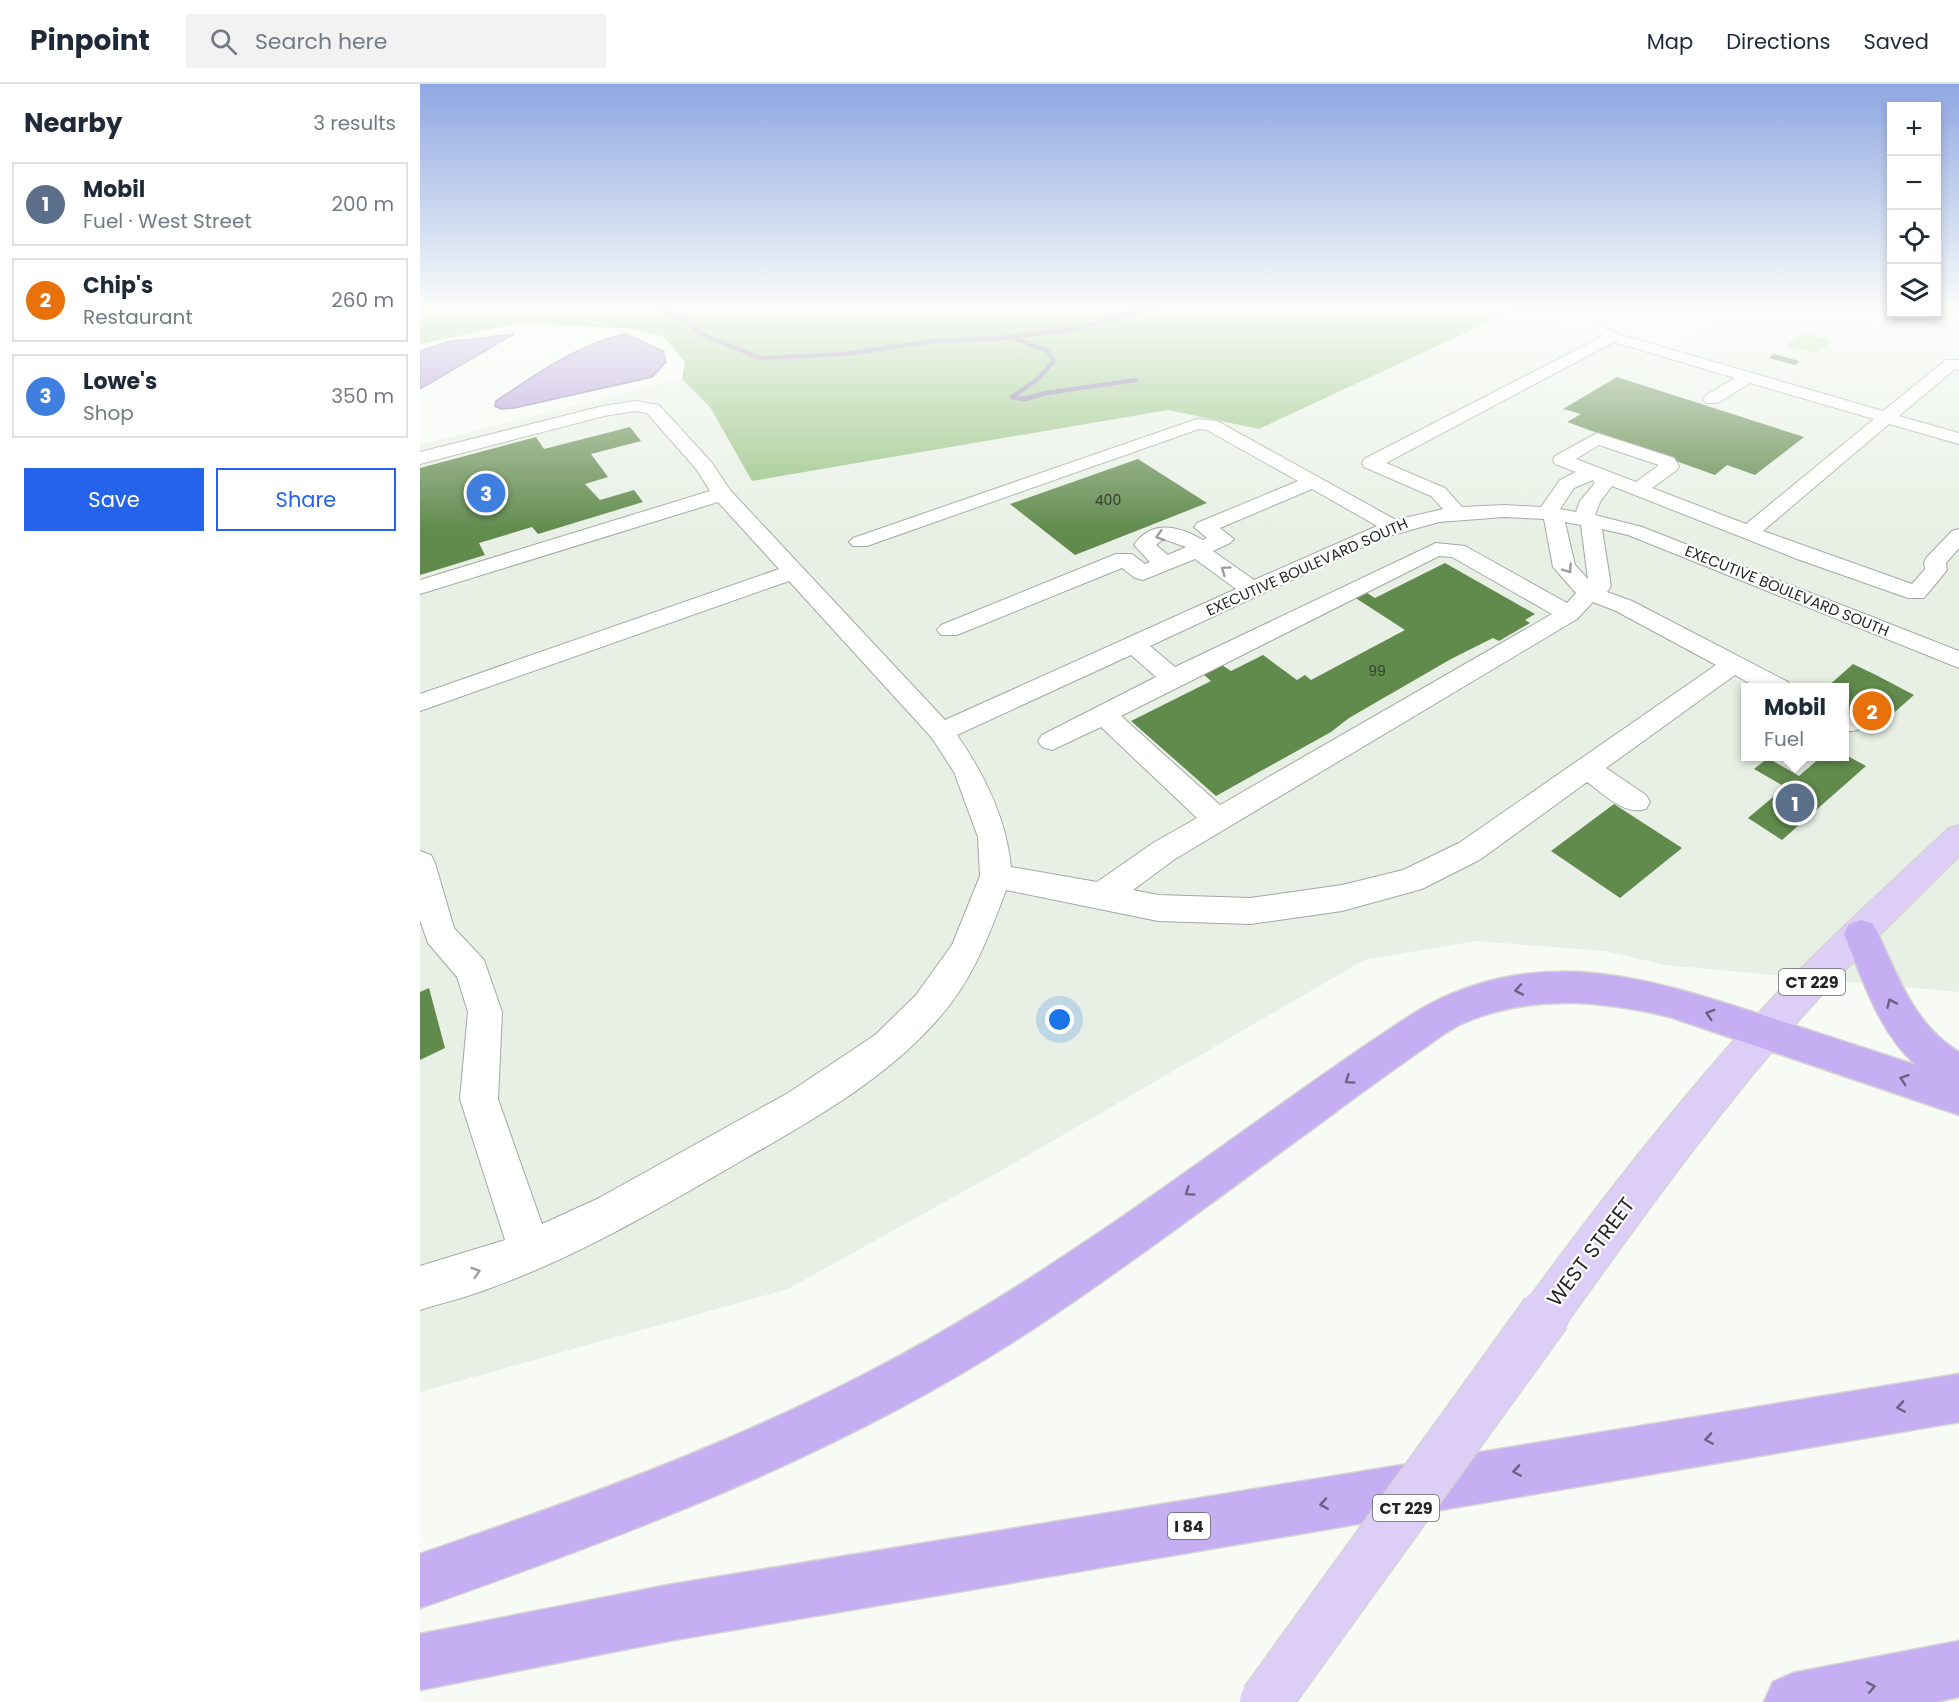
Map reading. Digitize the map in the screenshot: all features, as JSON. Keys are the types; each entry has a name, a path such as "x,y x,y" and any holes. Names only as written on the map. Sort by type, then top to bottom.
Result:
{"highway":[{"path":"1861,934 1898,1018 1916,1043 1959,1073"},
{"path":"420,1581 586,1523 691,1482 783,1441 879,1393 961,1347 1036,1300 1418,1031 1443,1015 1500,993 1540,986 1584,985 1624,990 1670,1000 1959,1097"},
{"name":"I 84","path":"420,1662 668,1612 1959,1398"},
{"path":"1793,1702 1959,1669"}],"main road":[{"name":"WEST STREET","path":"1265,1702 1546,1313 1643,1183 1766,1032 1959,837"}],"street":[{"path":"1456,512 1438,492 1371,463 1518,382"},
{"path":"1712,399 1741,382"},
{"path":"1764,382 1959,439"},
{"path":"1749,532 1930,382"},
{"path":"1903,405 1946,417"},
{"path":"420,458 603,411 646,407 653,409 705,467 722,494 941,732 967,770 989,826 993,837 996,876 966,952 928,1006 888,1046 801,1106 611,1213 530,1251 485,1269 420,1288"},
{"path":"860,542 1197,424 1211,424 1394,527"},
{"path":"1638,489 1670,466 1667,462 1597,438 1562,460 1805,554 1916,593 1936,570 1935,562 1959,535"},
{"path":"1599,474 1580,475 1573,479 1563,488 1550,513 1564,567 1589,593 1624,606 1771,683"},
{"path":"1102,895 1164,851 1569,614 1589,593 1600,586 1588,519 1590,501 1605,483 1599,474"},
{"path":"950,630 1124,559 1143,573 1223,539 1204,527 1313,482"},
{"path":"420,587 722,494"},
{"name":"EXECUTIVE BOULEVARD SOUTH","path":"941,732 1394,527 1456,512 1504,510 1550,513 1588,519 1657,539 1959,660"},
{"path":"1230,600 1171,561 1148,550 1145,545 1148,540 1165,533 1177,533 1253,590"},
{"path":"1052,741 1173,678 1436,549 1457,551 1569,614"},
{"path":"1772,585 1805,554"},
{"path":"1936,570 1959,578"},
{"path":"420,703 793,572"},
{"path":"1133,644 1173,678"},
{"path":"996,876 1102,895 1158,908 1250,911 1342,898 1411,880 1470,851 1734,664"},
{"path":"1102,714 1218,820"},
{"path":"1587,769 1636,802"},
{"path":"420,863 440,934 472,970 485,1012 480,1099 530,1251"}],"shaded area":[{"path":"420,382 433,382 420,389"},
{"path":"525,382 632,382 514,408 501,409 495,406 496,401"},
{"path":"672,382 685,382 710,407 752,481 1168,410 1259,429 1361,382 1959,382 1959,992 1665,965 1605,951 1476,941 1364,960 1013,1164 788,1289 420,1392 420,445"}],"green space":[{"path":"685,382 1361,382 1259,429 1168,410 752,481 710,407"}],"building":[{"path":"1609,382 1631,382 1804,437 1755,475 1727,465 1715,475 1567,422 1581,414 1563,409"},
{"path":"630,427 641,441 591,454 608,477 585,484 600,500 634,490 643,502 538,534 532,527 479,543 485,555 420,575 420,468 536,437 544,449"},
{"path":"1138,459 1207,503 1075,555 1010,504"},
{"path":"1445,563 1535,614 1525,620 1530,623 1499,641 1493,638 1451,659 1349,718 1331,732 1216,796 1131,721 1211,681 1203,674 1222,665 1231,671 1263,655 1297,680 1305,675 1311,680 1405,630 1354,597 1364,591 1375,598"},
{"path":"1853,664 1914,695 1878,727 1849,712 1849,683 1832,683"},
{"path":"1849,757 1866,766 1782,840 1748,818 1785,787 1754,769 1764,761 1773,761 1799,776 1816,761 1849,761"},
{"path":"1614,804 1682,848 1620,898 1551,851"},
{"path":"429,988 445,1048 420,1060 420,992"}],"waterway":[{"path":"1034,382 1012,397 1025,399 1046,393 1126,382"}],"place":[{"name":"Lowe's","path":"486,493"},
{"name":"Chip's","path":"1872,711"},
{"name":"Mobil","path":"1795,803"}]}
